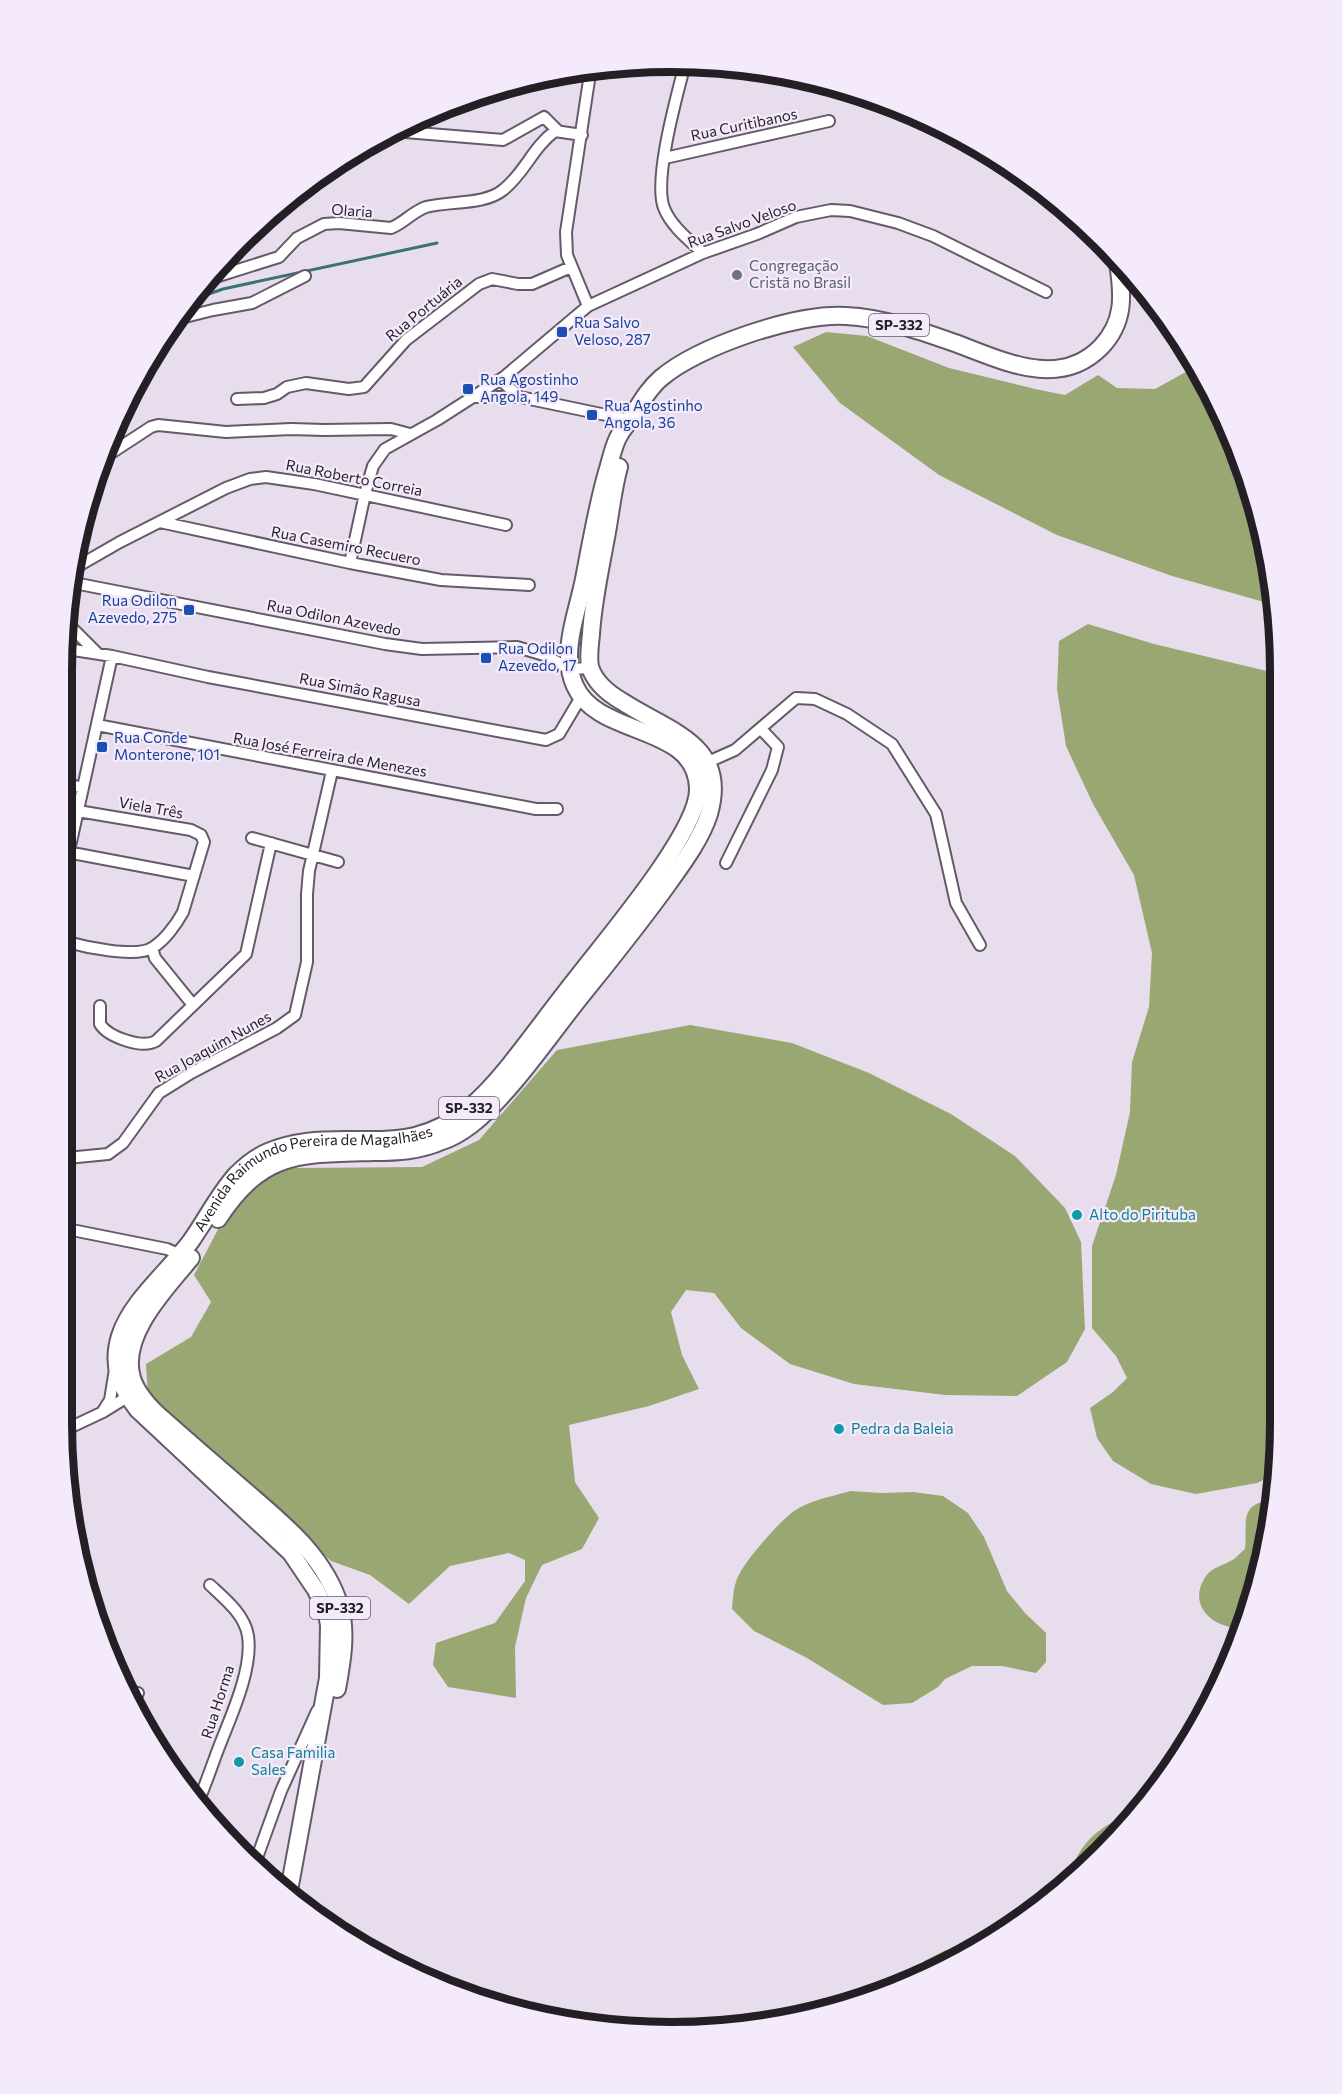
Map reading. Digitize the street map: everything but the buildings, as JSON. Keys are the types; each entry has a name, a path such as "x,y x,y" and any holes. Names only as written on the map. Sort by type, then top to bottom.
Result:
{"main road":[{"name":"SP-332","path":"581,697 574,685 570,669 570,643 598,506 619,435 657,381 686,361 735,339 822,316 869,318 899,324 993,358 1025,367 1047,369 1067,367 1088,360 1106,342 1116,326 1123,302 1119,274"},
{"name":"SP-332","path":"591,668 590,641 597,584 617,475 630,420"},
{"path":"591,668 601,686 636,711"},
{"path":"581,697 591,692 599,693 636,711 687,739 700,750 708,762"},
{"name":"Avenida Raimundo Pereira de Magalhães","path":"184,1257 237,1174 248,1164 269,1152 296,1143 413,1137 438,1129 460,1115 483,1096 506,1069 649,884 673,849 696,806 699,795 695,771 689,761 669,743 609,717 581,697"},
{"name":"Avenida Raimundo Pereira de Magalhães","path":"300,1893 341,1663 343,1623 339,1606 332,1585 321,1565 297,1537 133,1394 117,1374 118,1340 129,1316 184,1257 227,1205 266,1168 285,1159 305,1155 420,1149 445,1141 462,1131 489,1107 529,1062 634,929 688,855 708,818 713,797 714,783 708,762"},
{"name":"Avenida Raimundo Pereira de Magalhães","path":"184,1257 192,1264 189,1277 137,1334 130,1354 133,1394 138,1410 291,1554 316,1590 329,1625 329,1667 324,1698 311,1735 290,1884"}],"street":[{"path":"683,72 668,132 660,190 665,210 678,229 704,252"},
{"path":"588,306 566,246 567,220 590,78"},
{"path":"410,132 503,140 544,117 557,130 582,135"},
{"name":"Rua Curitibanos","path":"665,158 829,122"},
{"name":"Olaria","path":"222,275 279,257 297,238 321,225 333,223 391,228 414,212 429,207 496,195 514,180 538,146 557,130"},
{"name":"Rua Salvo Veloso","path":"350,563 373,466 385,449 504,377 588,306 704,252 796,218 831,210 850,211 898,223 933,236 1046,292"},
{"name":"Rua Portuária","path":"237,399 264,398 277,394 287,387 306,383 362,388 406,340 480,283 492,279 532,284 572,267"},
{"path":"188,317 252,303 305,276"},
{"path":"504,377 506,385 520,397"},
{"path":"473,397 520,397 630,420"},
{"path":"114,451 152,427 159,425 226,432 291,429 391,429 410,435"},
{"name":"Rua Roberto Correia","path":"82,564 226,488 250,479 266,477 365,494 506,525"},
{"name":"Rua Casemiro Recuero","path":"160,522 441,580 529,585"},
{"name":"Rua Odilon Azevedo","path":"79,584 385,644 422,649 517,647 544,655 570,669"},
{"path":"73,629 99,655"},
{"name":"Rua Simão Ragusa","path":"73,651 112,656 208,677 546,740 559,734 581,697"},
{"path":"72,835 112,656"},
{"path":"570,669 591,668"},
{"path":"708,762 735,750 796,698 815,699 847,714 892,744 936,814 956,903 980,945"},
{"name":"Rua José Ferreira de Menezes","path":"97,725 536,809 557,809"},
{"path":"726,863 772,770 778,747 761,729"},
{"name":"Rua Joaquim Nunes","path":"72,1158 108,1154 123,1143 159,1093 191,1073 277,1028 295,1015 307,962 307,894 312,855 332,771"},
{"path":"72,785 83,788"},
{"name":"Viela Três","path":"78,811 191,830 201,835 204,842 194,876"},
{"path":"252,838 338,862"},
{"path":"100,1006 99,1020 103,1028 124,1038 148,1044 156,1041 246,954 271,843"},
{"path":"72,856 194,876 178,922 152,948 141,952 131,952 72,943"},
{"path":"152,948 155,958 193,1005"},
{"path":"72,1230 167,1249 184,1257"},
{"path":"103,1412 111,1393 116,1358"},
{"path":"72,1427 133,1394"},
{"name":"Rua Horma","path":"201,1794 243,1681 248,1654 248,1635 240,1617 231,1604 210,1585"},
{"path":"257,1856 281,1791 311,1735"}],"green space":[{"path":"826,332 867,336 949,368 1065,395 1098,375 1117,388 1155,389 1189,370 1208,406 1238,478 1250,516 1266,602 1172,576 1057,535 939,475 840,403 793,347"},
{"path":"1088,624 1154,644 1270,672 1270,1423 1267,1478 1257,1483 1196,1494 1151,1484 1113,1461 1097,1438 1090,1408 1113,1392 1127,1378 1116,1356 1092,1328 1092,1246 1116,1175 1130,1112 1132,1062 1149,1007 1152,953 1134,875 1093,804 1066,746 1057,689 1059,641"},
{"path":"690,1025 792,1043 869,1073 951,1114 1015,1156 1065,1208 1081,1242 1085,1329 1067,1362 1017,1396 945,1395 854,1384 790,1364 741,1328 714,1293 686,1290 671,1312 682,1355 699,1389 649,1406 569,1425 575,1482 599,1518 582,1549 542,1565 526,1598 515,1647 516,1698 448,1687 433,1665 436,1643 495,1623 525,1581 525,1560 509,1553 450,1566 409,1604 370,1575 331,1561 148,1397 146,1364 191,1337 211,1302 194,1275 223,1220 262,1180 290,1168 422,1167 479,1140 557,1050"},
{"path":"851,1491 913,1492 943,1496 968,1513 984,1537 1007,1591 1046,1633 1046,1662 1036,1673 1002,1666 972,1666 945,1679 938,1687 912,1703 883,1705 807,1658 754,1631 732,1609 735,1585 745,1565 771,1533 794,1511 814,1501"},
{"path":"1265,1501 1250,1578 1238,1616 1234,1627 1231,1627 1213,1620 1206,1613 1199,1597 1201,1587 1209,1573 1234,1559 1245,1549 1247,1515 1255,1505"},
{"path":"1122,1817 1095,1847 1072,1868 1090,1839"},
{"path":"946,1950 955,1950 920,1967 924,1961"}],"waterway":[{"path":"205,295 223,289 437,243"}],"place":[{"name":"Congregação Cristã no Brasil","path":"737,275"},
{"name":"Rua Salvo Veloso, 287","path":"562,332"},
{"name":"Rua Agostinho Angola, 149","path":"468,389"},
{"name":"Rua Agostinho Angola, 36","path":"592,415"},
{"name":"Rua Odilon Azevedo, 275","path":"189,610"},
{"name":"Rua Odilon Azevedo, 17","path":"486,658"},
{"name":"Rua Conde Monterone, 101","path":"102,747"},
{"name":"Alto do Pirituba","path":"1077,1215"},
{"name":"Pedra da Baleia","path":"839,1429"},
{"name":"Casa Familia Sales","path":"239,1762"}]}
